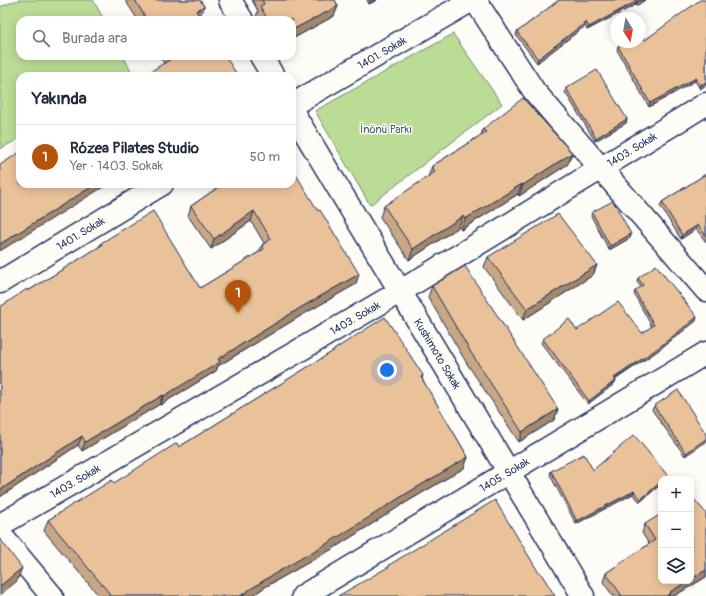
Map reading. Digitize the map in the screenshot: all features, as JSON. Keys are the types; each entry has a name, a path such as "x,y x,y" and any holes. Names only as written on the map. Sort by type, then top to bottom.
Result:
{"street":[{"path":"230,0 240,16"},
{"path":"473,0 534,91 706,290"},
{"name":"1401. Sokak","path":"296,103 473,0"},
{"path":"264,60 271,72"},
{"name":"1403. Sokak","path":"0,525 401,291 706,104"},
{"name":"Kushimoto Sokak","path":"296,118 583,596"},
{"name":"1401. Sokak","path":"0,282 155,188"},
{"name":"1405. Sokak","path":"303,596 706,353"},
{"path":"0,534 52,596"}],"green space":[{"path":"18,0 93,0 102,16 16,16 16,60 125,60 132,72 16,72 16,140 0,149 0,7"},
{"name":"İnönü Parkı","path":"453,34 502,104 370,205 315,111"}],"building":[{"path":"135,0 200,0 204,6 196,11 199,16 145,16"},
{"path":"262,0 335,0 338,6 296,28 296,16 266,16 260,6 264,4"},
{"path":"559,0 641,0 617,12 610,12 610,16 589,27 586,22 538,59 517,32"},
{"path":"700,0 706,0 706,82 701,85 696,78 650,103 619,48 646,48 646,39"},
{"path":"169,60 228,60 235,72 150,72"},
{"path":"597,70 627,119 596,138 566,88"},
{"path":"523,98 572,153 523,185 522,184 465,219 463,216 413,249 384,206 435,172 432,166 486,132 483,129"},
{"path":"16,155 16,188 90,188 0,244 0,165"},
{"path":"706,174 706,236 698,225 682,235 662,202"},
{"path":"296,175 318,211 320,210 359,274 300,308 218,359 220,362 164,396 163,395 85,442 82,436 0,490 0,307 27,289 28,291 102,245 101,243 153,211 200,288 264,249 262,245 271,239 254,211 214,239 191,206 217,188 296,188"},
{"path":"613,201 631,234 610,246 592,212"},
{"path":"558,214 597,265 527,309 488,257"},
{"path":"656,265 697,317 658,348 614,378 616,380 589,401 543,339 569,319 577,330 618,302 642,333 654,325 635,291 643,285 638,278"},
{"path":"465,266 558,409 522,432 470,351 432,286"},
{"path":"385,317 423,375 421,377 468,457 240,596 107,596 110,594 48,520 112,480 114,483 177,443 179,447 335,350"},
{"path":"678,390 706,434 706,439 686,453 654,406"},
{"path":"634,435 668,476 658,476 658,485 641,499 634,491 577,521 551,471 584,454 593,470"},
{"path":"694,499 706,513 706,570 694,577"},
{"path":"495,500 539,573 540,572 555,596 338,596 390,566 389,565"},
{"path":"658,516 658,584 683,584 666,596 622,596 606,573 655,540 645,524"},
{"path":"0,539 22,568 0,586"}],"place":[{"name":"Rózea Pilates Studio","path":"238,313"}]}
